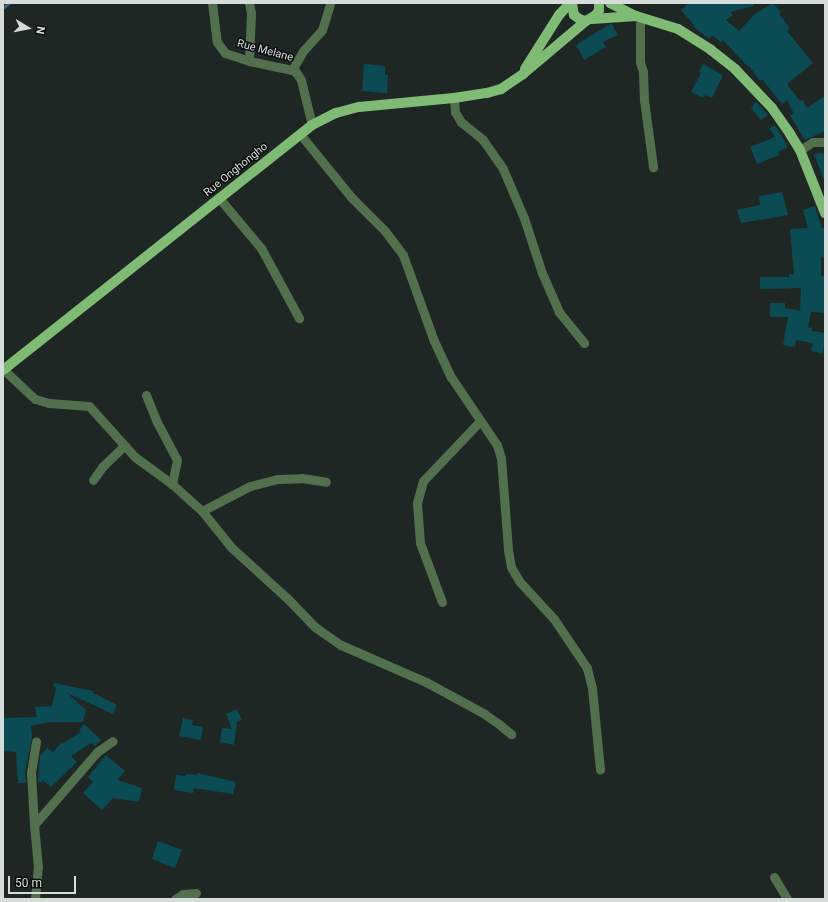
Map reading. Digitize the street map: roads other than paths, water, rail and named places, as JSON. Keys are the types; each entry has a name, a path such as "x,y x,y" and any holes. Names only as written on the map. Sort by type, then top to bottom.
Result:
{"main road":[{"path":"571,3 574,15 577,18 589,20 639,17"},
{"path":"523,74 550,27 571,3"},
{"path":"589,20 599,10 598,3"},
{"path":"610,3 639,17 678,29 732,66 772,108 800,150 825,213"},
{"name":"Rue Onghongho","path":"3,370 312,125 336,113 359,107 454,98 487,93 501,88 523,74 589,20"}],"street":[{"name":"Rue Melane","path":"212,3 217,42 225,53 248,61 292,70 301,80 312,125"},
{"path":"248,61 251,13 249,3"},
{"path":"292,70 303,51 322,30 330,3"},
{"path":"639,17 640,62 643,72 644,100 653,167"},
{"path":"454,98 455,112 461,122 483,140 503,169 524,218 542,274 559,312 584,343"},
{"path":"300,134 351,197 386,231 403,255 434,341 451,377 497,445 501,458 508,550 511,567 519,581 554,619 587,668 592,688 600,770"},
{"path":"800,150 813,142 825,142"},
{"path":"219,198 261,248 299,318"},
{"path":"3,370 35,399 49,403 89,406 135,457 172,484 202,511 232,548 287,598 315,627 341,645 426,682 483,714 511,734"},
{"path":"146,395 157,422 177,460 172,484"},
{"path":"442,602 420,543 417,502 423,481 480,421"},
{"path":"93,480 102,467 124,446"},
{"path":"202,511 250,486 278,479 302,478 326,482"},
{"path":"35,899 38,867 34,825 32,773 36,741"},
{"path":"34,825 97,752 113,742"},
{"path":"774,877 787,899"},
{"path":"175,899 183,894 196,894"}],"waterway":[{"path":"3,8 9,3"}]}
